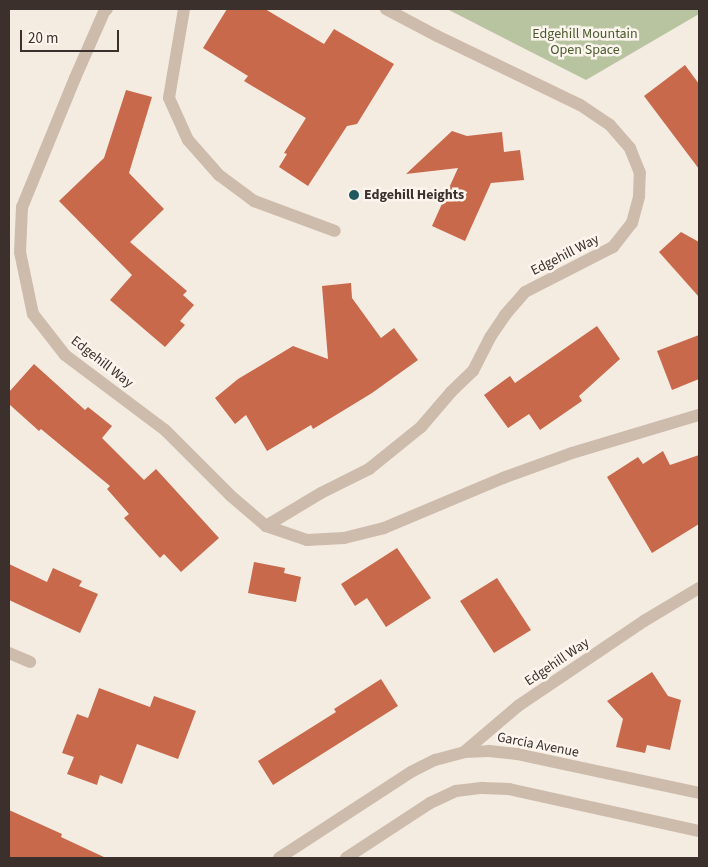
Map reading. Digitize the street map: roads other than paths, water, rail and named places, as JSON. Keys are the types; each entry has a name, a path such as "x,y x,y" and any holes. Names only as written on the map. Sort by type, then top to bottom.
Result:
{"street":[{"name":"Edgehill Way","path":"107,9 75,78 22,207 20,252 33,314 66,355 165,430 231,496 266,526 307,540 344,538 384,528 503,478 572,453 699,415"},
{"path":"184,9 169,98 188,140 219,175 254,201 335,231"},
{"name":"Edgehill Way","path":"266,526 321,493 369,469 421,427 451,392 473,371 490,336 525,292 613,247 632,223 639,196 640,173 630,148 610,125 580,106 386,9"},
{"name":"Edgehill Way","path":"464,752 518,706 644,621 699,588"},
{"path":"9,653 30,662"},
{"name":"Garcia Avenue","path":"279,858 411,772 435,760 464,752 489,751 516,754 699,793"},
{"path":"346,858 430,803 456,791 482,788 509,789 699,831"}],"place":[{"name":"Edgehill Heights","path":"354,195"}],"park label":[{"name":"Edgehill Mountain Open Space","path":"585,42"}]}
